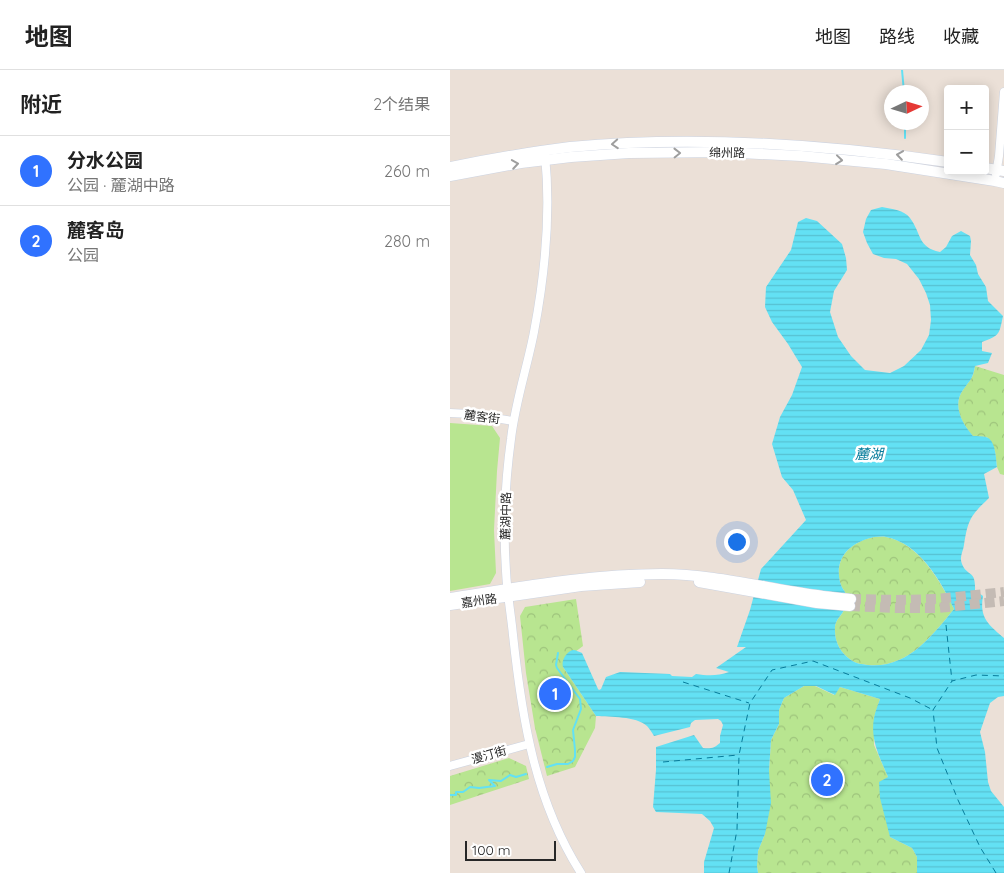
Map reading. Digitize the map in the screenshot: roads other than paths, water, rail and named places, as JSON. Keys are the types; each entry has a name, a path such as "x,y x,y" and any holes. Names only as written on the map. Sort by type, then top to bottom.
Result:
{"main road":[{"name":"绵州路","path":"450,167 630,143 721,141 887,153 944,161"},
{"name":"绵州路","path":"450,176 545,155 571,157 629,153 722,152 801,156 886,164 1000,182"},
{"path":"508,593 662,580 732,584 817,603 850,603"},
{"name":"嘉州路","path":"450,598 508,593"},
{"name":"嘉州路","path":"450,605 508,593"}],"street":[{"path":"1000,182 999,156 1004,92"},
{"name":"麓湖中路","path":"545,155 547,187 546,230 541,283 534,332 514,422 507,475 505,504 506,572 519,688 529,744 540,787 551,815 563,842 581,873"},
{"name":"麓客街","path":"450,413 470,414 514,422"},
{"name":"漫汀街","path":"450,766 529,744"}],"water":[{"name":"麓湖","path":"882,207 904,213 910,218 927,247 940,252 946,247 952,236 961,231 970,236 970,255 986,287 988,301 1003,316 998,334 982,342 982,351 992,353 988,363 975,366 972,377 960,396 958,408 965,426 973,436 984,437 992,442 997,467 984,474 989,498 971,519 961,559 966,571 973,576 975,590 983,596 982,610 986,620 1004,638 1004,696 998,697 990,703 980,732 985,752 988,782 991,791 1004,807 1004,873 917,873 917,857 912,848 890,837 880,798 879,782 888,777 876,749 873,734 874,718 880,699 840,687 835,695 816,686 804,686 784,698 779,710 779,724 771,740 769,771 771,803 765,834 758,851 758,873 704,873 704,862 714,828 710,821 702,814 656,812 653,807 656,747 694,735 703,748 714,747 720,743 723,725 721,721 718,719 695,720 691,723 690,727 654,736 647,726 636,720 596,716 563,667 563,660 570,651 574,650 582,653 599,690 606,677 620,672 692,677 696,674 713,675 729,672 716,668 746,647 737,647 750,610 761,569 806,520 793,490 782,477 772,444 780,417 792,395 802,367 772,322 765,307 766,287 791,250 798,222 806,218 817,221 842,244 847,270 834,291 830,312 838,337 851,356 865,370 890,373 904,366 921,350 929,335 930,305 919,279 907,264 896,259 884,258 873,254 867,243 863,232 866,219 871,210","holes":["876,537 898,541 919,555 943,587 954,609 937,630 907,656 895,662 882,665 868,665 859,664 844,654 836,640 835,626 845,608 845,592 840,583 839,573 842,558 846,552 858,543"]}],"waterway":[{"path":"902,70 903,85"},
{"path":"905,130 905,138"},
{"path":"547,767 557,764 568,764 573,761 575,757 573,730 581,709 580,699 557,668 558,653"},
{"path":"450,795 456,795 456,792 463,792 470,787 495,786 489,780 501,781 510,775 516,777 526,774"}],"tunnel":[{"path":"851,599 937,599 1004,592"},
{"path":"850,606 937,608 1004,601"}],"place":[{"name":"分水公园","path":"555,694"},
{"name":"麓客岛","path":"827,780"}]}
